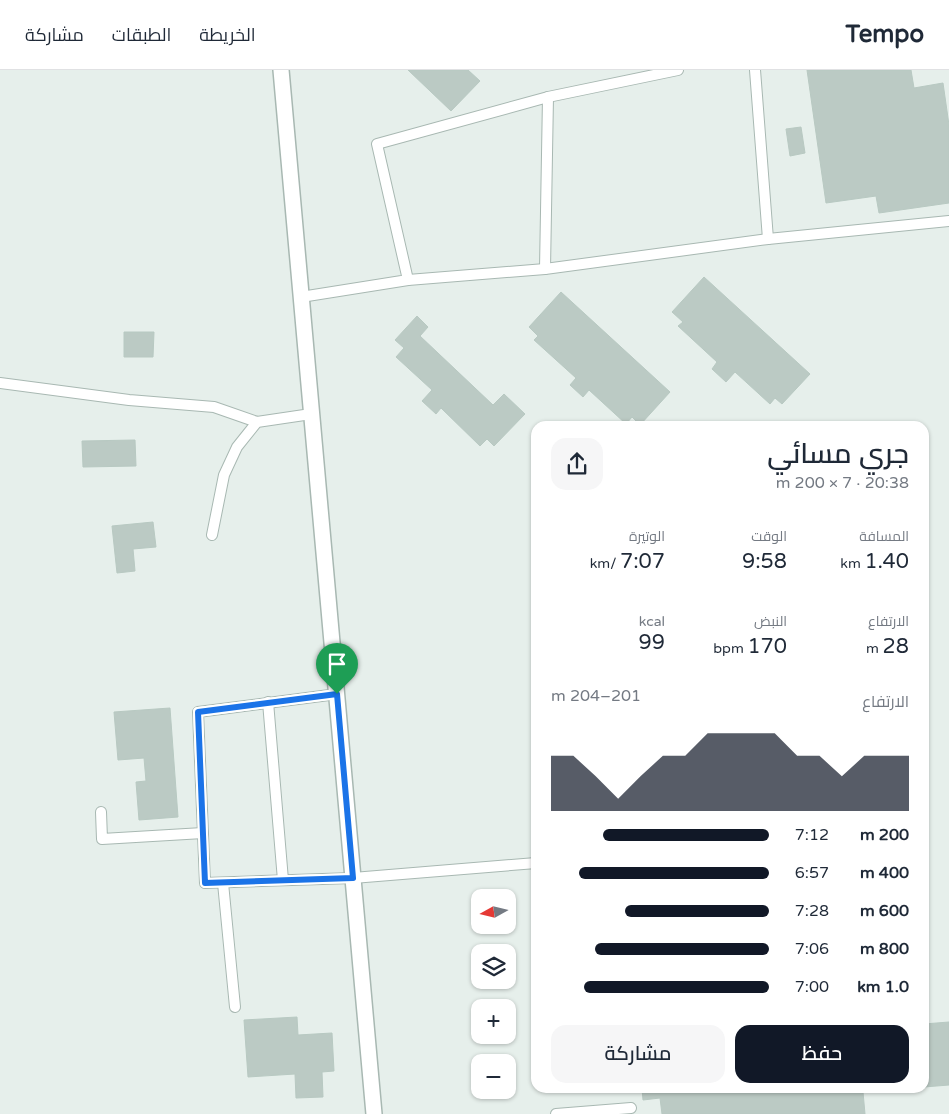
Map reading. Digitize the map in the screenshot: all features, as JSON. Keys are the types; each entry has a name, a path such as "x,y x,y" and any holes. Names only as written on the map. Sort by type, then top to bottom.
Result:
{"street":[{"path":"280,70 374,1114"}],"lane":[{"path":"408,280 377,144 548,97 678,70"},
{"path":"755,70 768,239"},
{"path":"545,269 548,97"},
{"path":"301,297 408,280 545,269 768,239 949,221"},
{"path":"0,383 129,400 214,407 257,422 311,414"},
{"path":"212,535 224,475 237,447 257,422"},
{"path":"337,694 198,712 205,883 353,878 531,863"},
{"path":"268,702 282,880"},
{"path":"101,812 102,839 203,833"},
{"path":"223,882 235,1007"},
{"path":"556,1114 631,1108"}],"building":[{"path":"408,70 468,70 480,81 451,111"},
{"path":"807,70 911,70 914,88 943,83 949,125 949,203 879,213 876,196 826,203"},
{"path":"801,127 805,153 790,156 786,129"},
{"path":"704,277 810,374 782,404 775,398 770,404 735,372 726,382 712,369 717,362 678,326 683,322 672,312"},
{"path":"561,292 670,392 644,421 636,421 632,417 629,421 623,421 589,390 583,397 570,385 576,378 534,340 538,336 529,327"},
{"path":"417,316 428,327 420,336 493,405 504,394 525,414 494,446 487,439 480,446 441,408 436,414 422,401 432,390 396,357 404,348 395,340"},
{"path":"124,332 154,332 153,357 124,357"},
{"path":"135,440 136,466 83,467 82,441"},
{"path":"153,522 156,547 133,549 135,571 117,573 112,526"},
{"path":"170,708 178,817 139,820 136,782 146,781 144,758 118,760 114,712"},
{"path":"297,1017 298,1035 332,1033 334,1071 322,1072 323,1097 296,1098 295,1074 248,1077 244,1020"},
{"path":"949,1022 949,1085 929,1087 929,1024"},
{"path":"642,1093 863,1093 865,1114 662,1114 660,1098 643,1100"}],"route":[{"path":"337,694 353,878 205,883 198,712 337,694"}]}
